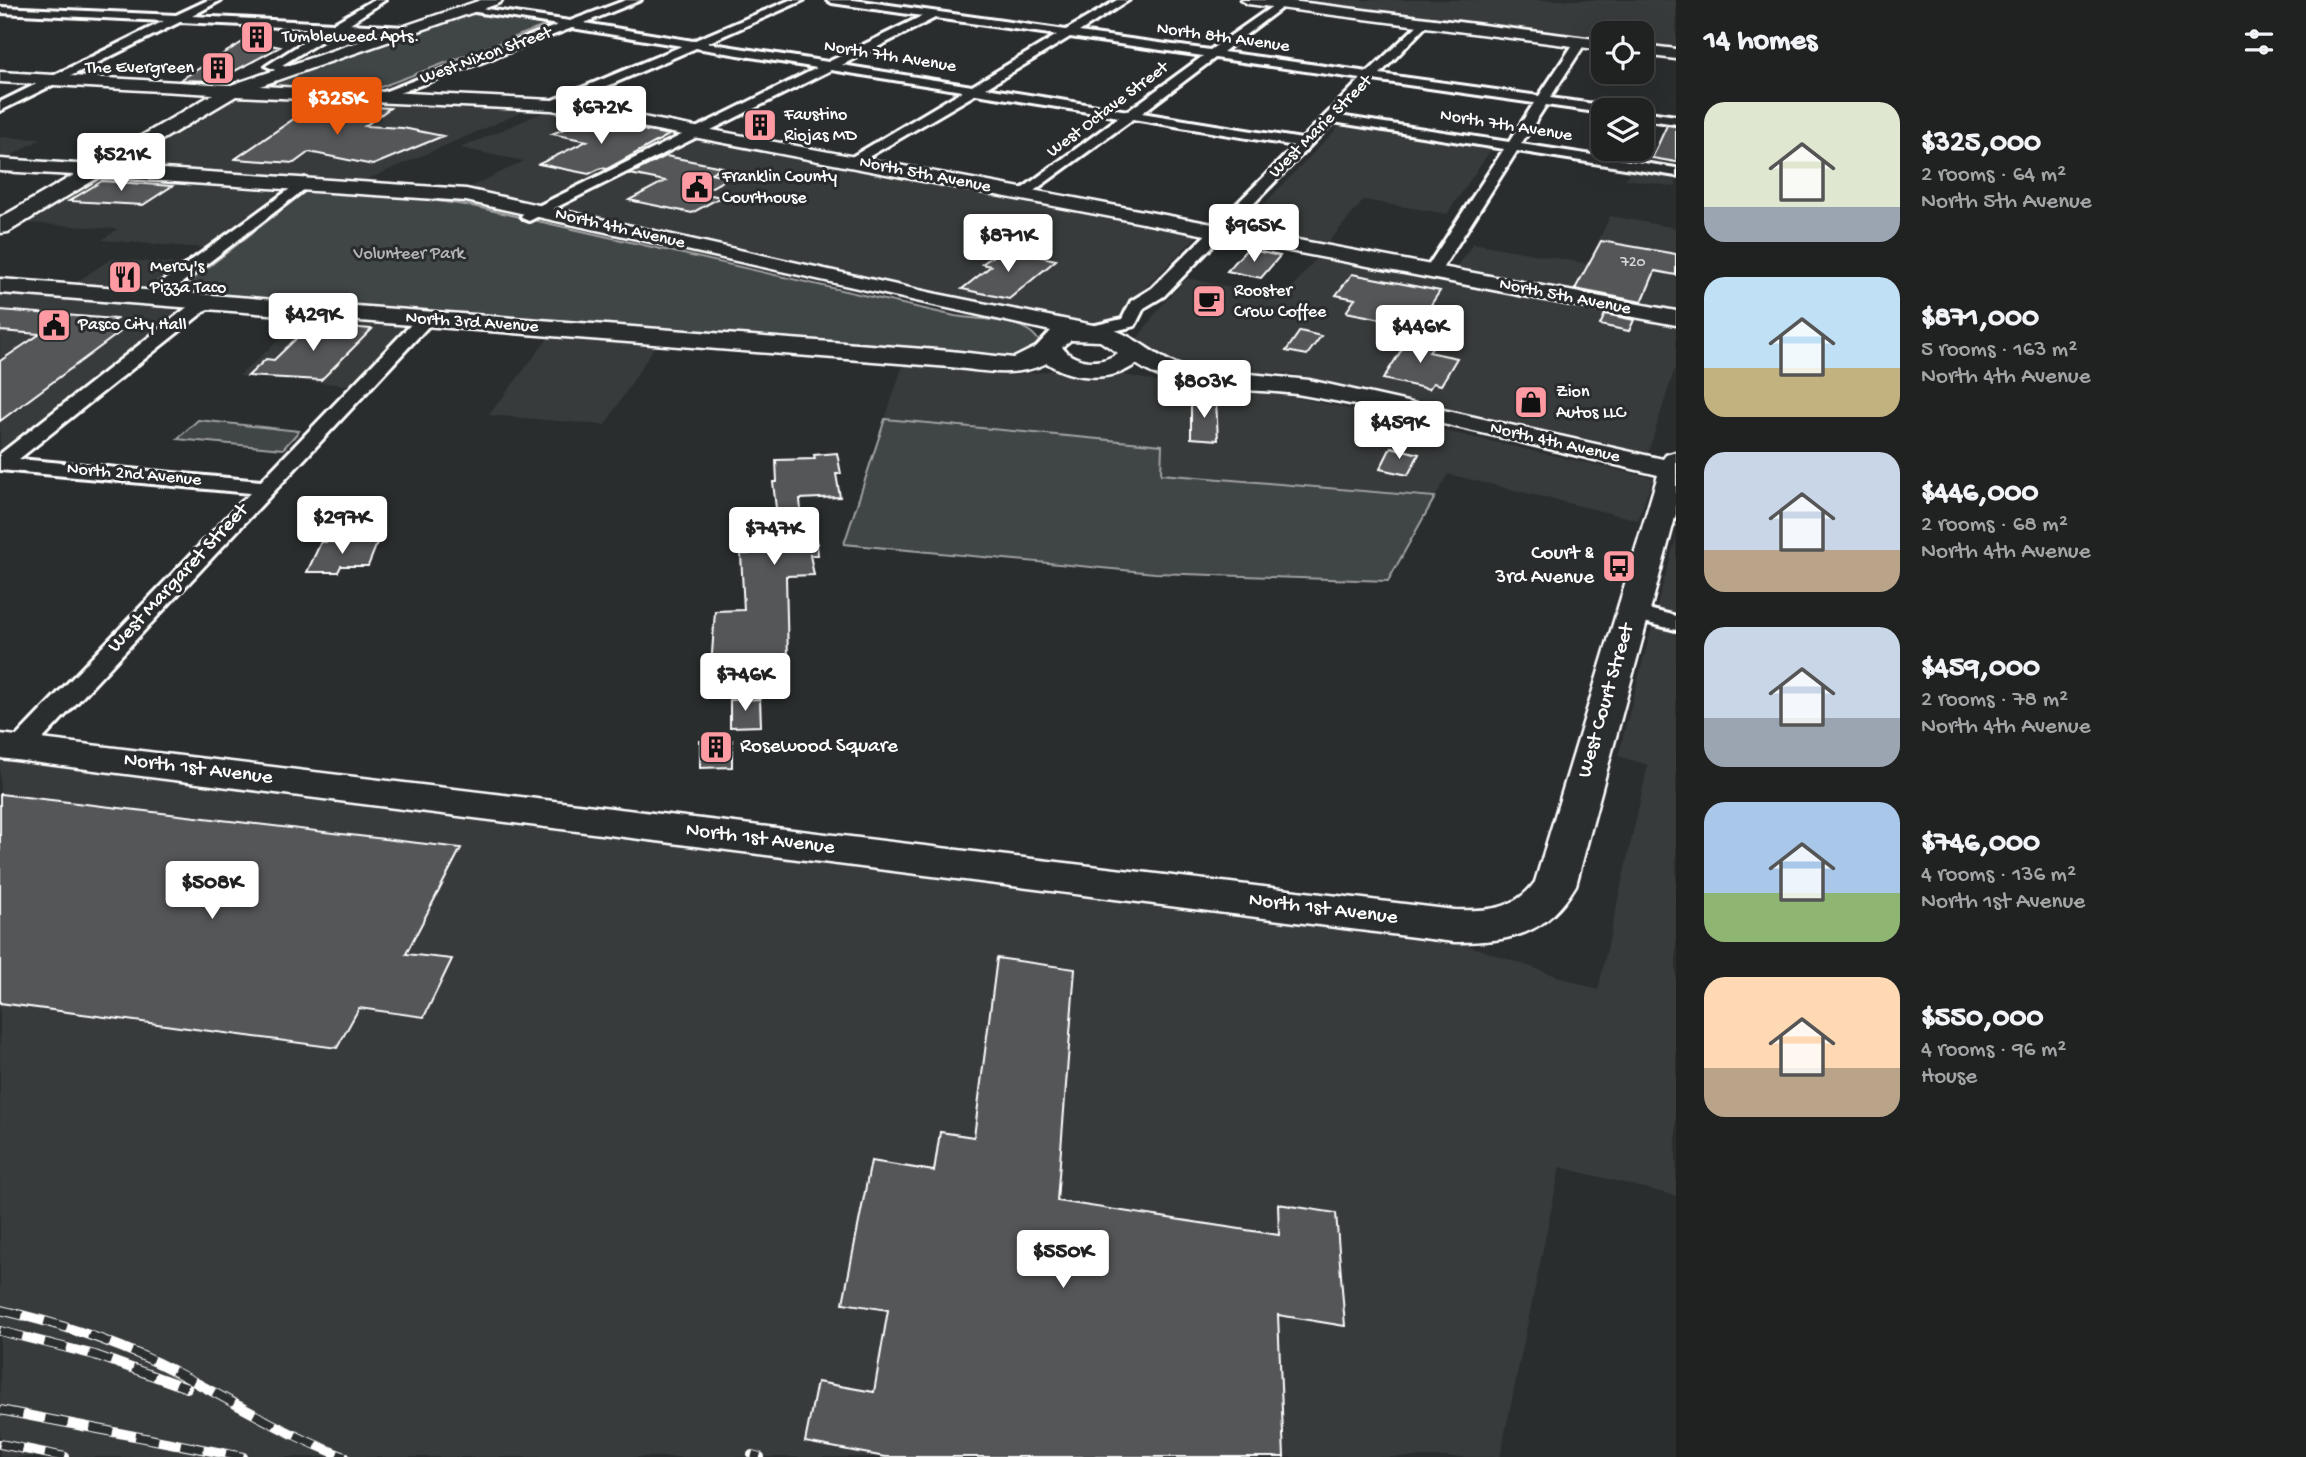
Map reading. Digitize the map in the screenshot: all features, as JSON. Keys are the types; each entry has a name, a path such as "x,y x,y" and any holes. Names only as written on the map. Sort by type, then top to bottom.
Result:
{"street":[{"path":"0,21 50,0"},
{"path":"0,107 216,0"},
{"path":"285,70 272,66 380,0"},
{"path":"0,228 233,90 495,0"},
{"name":"West Nixon Street","path":"374,98 636,0"},
{"path":"552,105 799,0"},
{"name":"North 8th Avenue","path":"832,0 1591,108"},
{"path":"853,162 1124,0"},
{"path":"1248,0 1591,43"},
{"name":"West Octave Street","path":"1024,194 1280,4"},
{"path":"534,214 952,5"},
{"name":"North 7th Avenue","path":"470,8 1304,144"},
{"path":"0,10 406,30"},
{"name":"West Marie Street","path":"1085,332 1125,325 1131,321 1137,305 1158,292 1424,22"},
{"path":"1432,272 1580,42"},
{"path":"1654,51 1676,54"},
{"name":"North 5th Avenue","path":"0,77 374,98 495,100 552,105 1676,318"},
{"path":"1654,117 1676,120"},
{"name":"North 7th Avenue","path":"1330,118 1676,172"},
{"name":"North 4th Avenue","path":"0,165 153,175 209,183 301,185 454,194 938,309 1016,322 1038,334 1052,356 1062,361 1132,372 1176,383 1228,381"},
{"path":"151,298 301,185"},
{"name":"North 4th Avenue","path":"534,214 1111,336 1167,371 1228,381 1300,386 1675,467"},
{"name":"North 3rd Avenue","path":"0,286 950,359 1002,367 1032,362 1049,349 1050,343 1062,336 1085,332"},
{"name":"West Marie Street","path":"1130,347 1131,337 1144,323 1158,292"},
{"path":"1,464 205,302"},
{"name":"West Margaret Street","path":"10,747 266,488 426,319"},
{"path":"1088,367 1122,363 1131,355 1130,347"},
{"name":"North 3rd Avenue","path":"903,356 996,373 1088,367"},
{"name":"North 2nd Avenue","path":"1,464 266,488"},
{"name":"West Court Street","path":"1520,919 1546,900 1555,885 1675,467"},
{"path":"1632,612 1676,623"},
{"name":"North 1st Avenue","path":"10,747 1454,926 1500,925 1520,919"}],"shaded area":[{"path":"1276,0 1676,0 1676,50 1654,47 1654,21 1591,21 1591,39"},
{"path":"239,97 534,107 359,183 118,167"},
{"path":"551,109 680,133 536,205 464,190 524,161 460,148"},
{"path":"1342,123 1493,147 1447,214 1364,200 1325,246 1239,230"},
{"path":"0,137 41,139 5,159 0,159"},
{"path":"703,138 1199,234 1132,301 1127,319 1104,328 559,210"},
{"path":"1631,168 1676,175 1676,187 1626,179"},
{"path":"102,177 283,189 204,248 102,240 118,229 28,223"},
{"path":"1610,216 1676,228 1676,313 1455,271 1473,243 1588,264"},
{"path":"1318,256 1676,324 1676,365 1648,453 1288,373 1191,374 1137,345 1138,338 1159,308 1187,278 1284,298"},
{"path":"111,259 182,264 145,291 72,285"},
{"path":"0,294 188,309 0,454"},
{"path":"303,318 409,326 348,385 239,376"},
{"path":"549,337 655,346 605,425 489,415"},
{"path":"903,365 1009,376 1056,370 1106,371 1207,392 1269,391 1653,478 1638,520 1448,474 1435,497 1160,474 1162,445 885,419"},
{"path":"1676,538 1676,614 1656,609"},
{"path":"1652,626 1676,632 1676,1196 1560,1167 1500,1457 0,1457 0,760 1461,943 1598,990 1648,765 1618,756"}],"green space":[{"path":"473,14 547,25 370,91 264,86"},
{"name":"Volunteer Park","path":"306,191 416,198 472,206 955,316 1004,322 1027,330 1036,337 1042,347 1022,361 931,350 175,293"},
{"path":"885,419 1162,445 1161,474 1435,497 1388,581 1155,573 844,544"},
{"path":"198,420 299,431 283,449 177,439"}],"building":[{"path":"246,40 280,47 216,81 180,80"},
{"path":"317,103 390,108 365,126 403,128 443,136 373,165 309,152 294,163 235,159"},
{"path":"585,120 669,135 607,169 601,168 589,174 539,164 587,141 552,134"},
{"path":"1667,125 1676,126 1676,162 1654,158"},
{"name":"Franklin County Courthouse","path":"666,156 722,167 711,173 730,177 701,193 721,197 692,213 629,200 665,181 630,174"},
{"path":"102,181 172,186 143,205 69,201"},
{"path":"1601,241 1676,254 1676,275 1655,271 1642,302 1575,289"},
{"path":"1003,249 1056,260 1009,299 962,289 991,266 982,264"},
{"path":"1247,249 1280,256 1261,278 1227,271"},
{"path":"1352,274 1440,291 1417,326 1346,312 1355,299 1336,295"},
{"path":"0,310 116,319 100,331 119,333 0,421 0,361 40,334 0,331"},
{"path":"1605,314 1634,320 1629,331 1600,325"},
{"path":"311,324 372,329 321,380 248,376 266,359 274,360"},
{"path":"1300,331 1321,336 1307,355 1286,351"},
{"path":"1411,335 1436,341 1429,352 1457,358 1441,385 1433,383 1429,389 1383,379"},
{"path":"1191,399 1216,401 1218,440 1191,438"},
{"path":"1391,447 1419,454 1408,475 1380,469"},
{"path":"837,453 841,474 836,474 840,497 800,499 803,536 816,536 818,555 810,555 814,575 786,576 788,659 740,661 740,668 711,668 715,611 744,610 741,554 749,554 745,528 778,526 773,482 777,482 776,460 815,459 814,455"},
{"path":"378,541 368,566 341,566 338,572 307,572 321,542"},
{"path":"760,699 761,726 730,727 730,700"},
{"path":"732,740 732,767 700,768 700,741"},
{"path":"0,794 461,848 406,954 452,959 424,1017 359,1008 337,1048 0,1003"},
{"path":"997,958 1075,969 1057,1201 1279,1235 1278,1204 1336,1213 1345,1326 1278,1315 1284,1457 885,1457 805,1442 817,1382 874,1392 888,1310 843,1303 871,1161 934,1171 940,1132 974,1137"}],"railway":[{"path":"0,1310 80,1332 139,1354 297,1436 345,1457"},
{"path":"0,1331 95,1355 187,1388"},
{"path":"0,1410 243,1457"},
{"path":"0,1444 65,1457"},
{"path":"752,1455 760,1457"}],"place":[{"name":"Tumbleweed Apts.","path":"257,37"},
{"name":"The Evergreen","path":"218,68"},
{"name":"Faustino Riojas MD","path":"760,125"},
{"name":"Franklin County Courthouse","path":"697,187"},
{"name":"Mercy's Pizza Taco","path":"125,277"},
{"name":"Rooster Crow Coffee","path":"1209,301"},
{"name":"Pasco City Hall","path":"54,325"},
{"name":"Zion Autos LLC","path":"1531,402"},
{"name":"Court & 3rd Avenue","path":"1619,566"},
{"name":"Rosewood Square","path":"716,747"}]}
